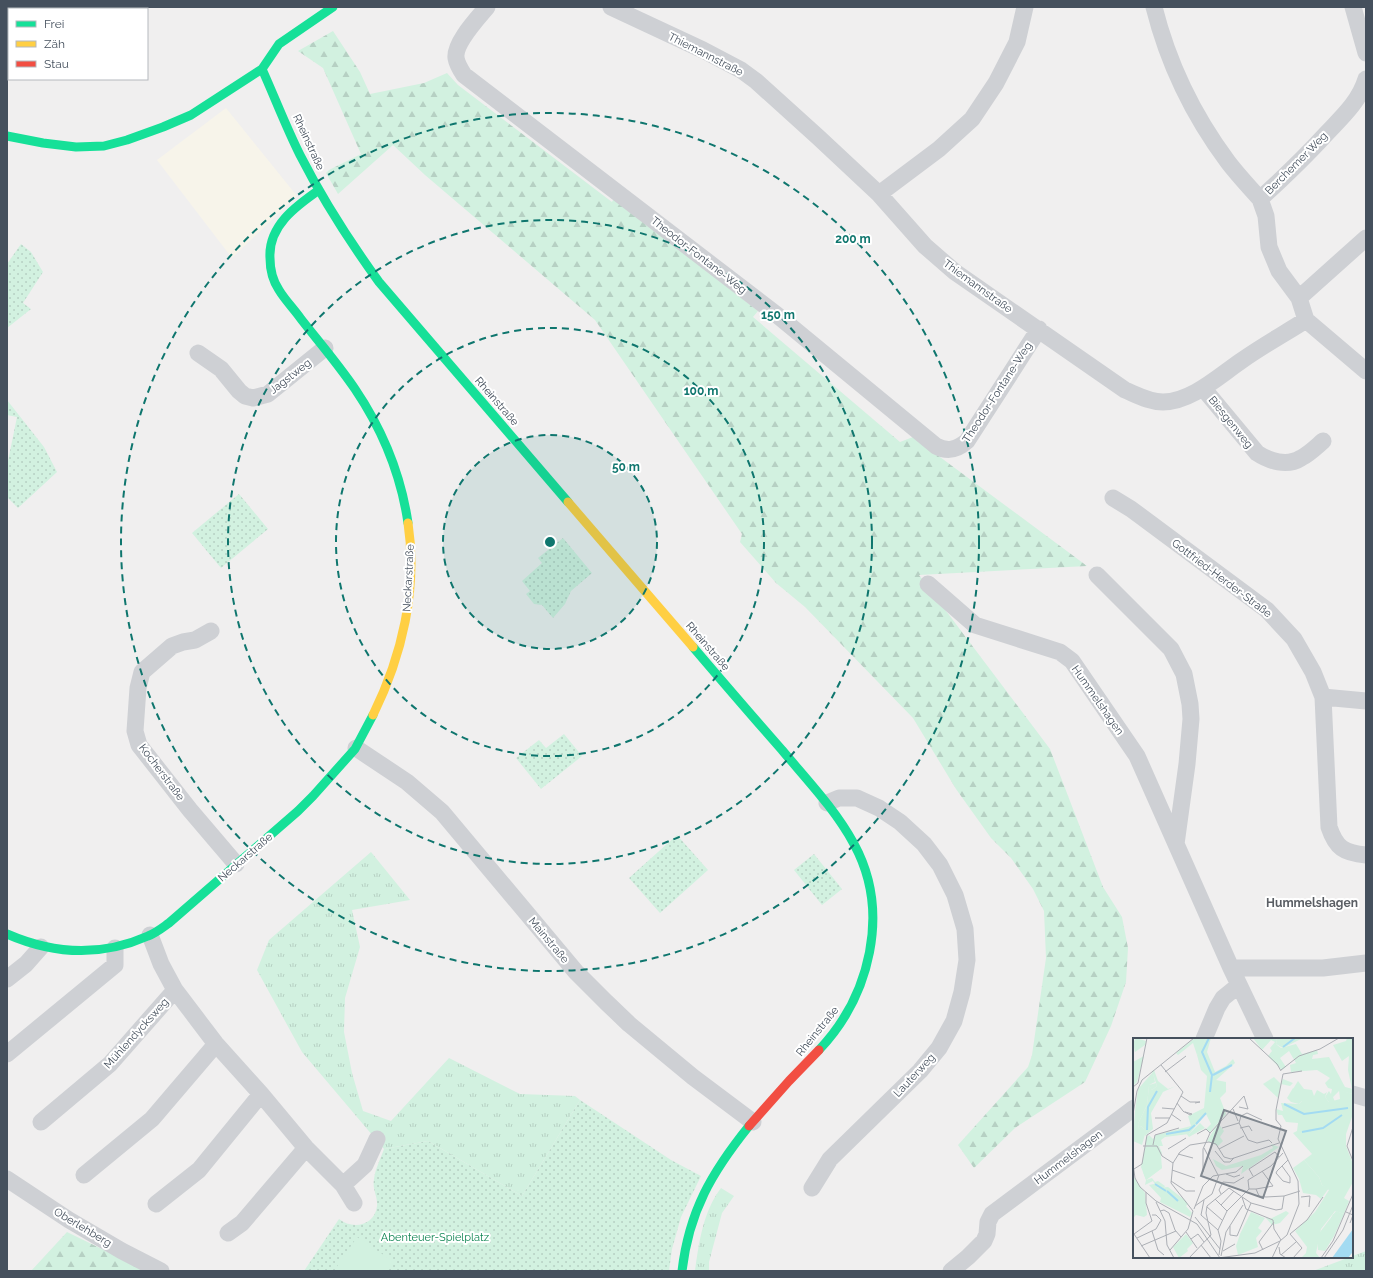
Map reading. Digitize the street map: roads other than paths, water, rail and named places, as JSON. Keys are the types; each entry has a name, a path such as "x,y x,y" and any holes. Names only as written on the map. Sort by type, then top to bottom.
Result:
{"street":[{"path":"7,136 43,143 76,147 104,146 127,140 191,115 262,69 279,44 333,7"},
{"name":"Theodor-Fontane-Weg","path":"487,7 460,41 455,56 464,75 777,315 936,446 943,450 952,450 961,446 967,441 1039,329"},
{"name":"Thiemannstraße","path":"612,7 703,50 741,70 807,127 879,194 925,246 949,267 1125,390 1147,400 1164,402 1192,394 1203,388 1241,360 1306,320"},
{"path":"879,194 939,149 972,119 996,83 1016,42 1025,7"},
{"path":"1154,7 1176,74 1200,119 1228,162 1260,199"},
{"path":"1352,7 1366,53"},
{"name":"Rheinstraße","path":"262,69 298,149 319,190 347,236 379,282 827,803 842,823 856,846 866,870 870,885 872,931 867,966 853,1004 836,1030 753,1122 727,1156 709,1184 693,1217 682,1271"},
{"name":"Berchemer Weg","path":"1306,320 1299,298 1279,271 1269,247 1266,216 1260,199 1293,169 1353,105 1363,90 1366,79"},
{"name":"Neckarstraße","path":"7,934 41,947 73,951 115,948 150,935 169,922 298,811 316,793 356,748 380,703 398,657 409,606 410,540 405,502 384,441 374,420 355,388 278,289 273,277 270,261 270,245 276,229 284,218 301,202 319,190"},
{"path":"1299,298 1366,238"},
{"path":"1306,320 1366,371"},
{"name":"Jagstweg","path":"198,353 221,369 245,396 253,398 268,394 325,348"},
{"name":"Biesgenweg","path":"1203,388 1256,453 1266,459 1282,463 1300,459 1323,441"},
{"name":"Gottfried-Herder-Straße","path":"1113,498 1131,509 1267,610 1294,640 1313,672 1323,697 1329,827 1333,840 1342,848 1354,854 1366,855"},
{"path":"1097,575 1171,649 1184,674 1190,704 1191,719 1187,764 1176,844"},
{"name":"Hummelshagen","path":"928,584 975,625 1060,652 1072,661 1137,756 1231,968 1265,1038"},
{"name":"Kocherstraße","path":"211,630 195,640 172,646 142,672 138,688 135,731 139,745 190,810 236,864"},
{"path":"1323,697 1366,701"},
{"name":"Mainstraße","path":"356,748 407,782 442,812 576,972 629,1024 693,1077 753,1122"},
{"name":"Lauterweg","path":"812,1188 830,1159 920,1071 939,1048 954,1021 962,992 967,960 965,929 955,895 940,865 924,844 900,822 880,808 857,798 839,798 827,803"},
{"name":"Mühlendycksweg","path":"150,935 161,964 175,990 216,1044 261,1094 306,1148 342,1185 354,1204"},
{"path":"7,979 26,964 41,947"},
{"path":"7,1054 115,965 115,948"},
{"path":"1231,968 1323,968 1366,964"},
{"path":"1204,1038 1217,1008 1223,998 1239,985"},
{"name":"Mühlendycksweg","path":"41,1122 110,1064 175,990"},
{"path":"84,1174 152,1119 216,1044"},
{"path":"156,1204 199,1170 261,1094"},
{"path":"1353,1094 1366,1098"},
{"name":"Hummelshagen","path":"951,1271 984,1241 987,1234 988,1222 992,1214 1133,1109"},
{"path":"342,1185 365,1165 377,1139"},
{"path":"228,1234 242,1223 306,1148"},
{"name":"Oberlehberg","path":"7,1179 69,1220 122,1251 161,1271"}],"district":[{"name":"Hummelshagen","path":"1312,903"}],"park label":[{"name":"Abenteuer-Spielplatz","path":"435,1237"}]}
